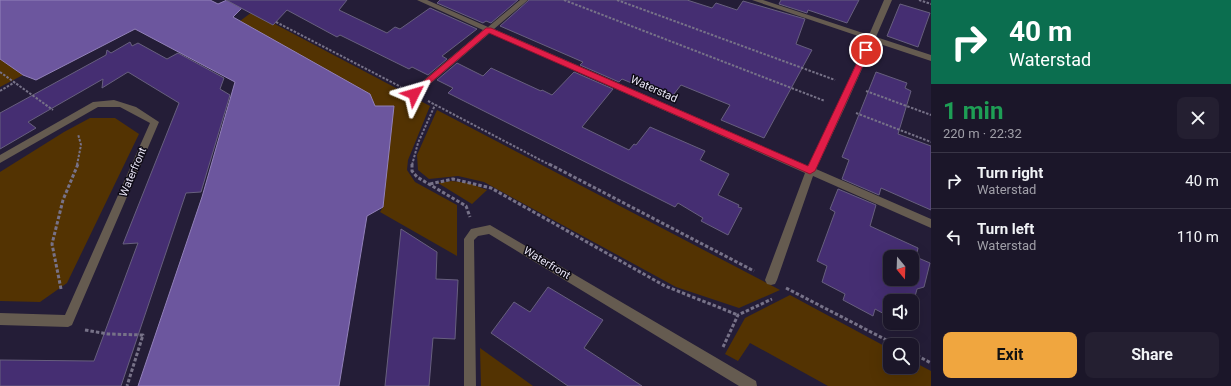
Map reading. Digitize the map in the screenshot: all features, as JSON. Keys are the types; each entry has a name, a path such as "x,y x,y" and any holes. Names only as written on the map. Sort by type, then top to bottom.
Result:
{"street":[{"name":"Waterstad","path":"421,0 931,224"},
{"path":"414,94 524,0"},
{"path":"756,0 931,58"},
{"path":"771,280 810,171 841,107 888,0"},
{"name":"Waterfront","path":"0,159 96,104 111,102 124,104 155,122 68,321"},
{"name":"Waterfront","path":"475,232 490,229 751,386"},
{"path":"470,386 469,239 475,232"},
{"path":"0,319 68,321"}],"path":[{"path":"564,0 931,142"},
{"path":"617,0 931,115"},
{"path":"919,0 931,4"},
{"path":"276,22 883,338"},
{"path":"0,72 66,120 77,132 81,145 77,167 63,200 52,244 68,321 84,330 108,334 143,335 127,386"},
{"path":"0,91 15,82"},
{"path":"435,105 416,149 412,172 417,177 466,206 475,232"},
{"path":"430,184 443,178 464,179 491,188 665,286 738,315"},
{"path":"784,294 790,290"},
{"path":"714,364 738,315 777,296"},
{"path":"919,357 931,363"}],"shaded area":[{"path":"0,0 210,0 218,4 227,0 242,8 233,17 370,94 375,106 394,106 383,207 367,216 339,386 138,386 202,197 235,82 135,29 36,80 23,75 0,59"},
{"path":"252,12 430,106 408,160 407,170 415,182 457,205 457,256 380,212 383,207 375,106 240,21"},
{"path":"0,59 23,75 0,87"},
{"path":"437,110 780,290 739,308 676,287 484,182 458,176 429,179 418,170 417,155"},
{"path":"90,118 115,118 139,134 67,283 40,302 0,301 0,172 64,132"},
{"path":"451,181 469,183 487,190 472,204 438,183"},
{"path":"790,295 883,345 883,374 919,374 919,365 931,371 931,386 828,386 750,343 738,361 725,354 745,318"},
{"path":"480,348 533,386 481,386"}],"building":[{"path":"226,0 347,0 339,10 387,33 395,27 400,29 430,8 477,29 442,56 447,59 428,75 412,67 409,69 340,35 337,37 287,10 273,25"},
{"path":"440,0 518,0 491,23 486,21 483,23 437,3"},
{"path":"529,0 687,0 712,8 716,3 737,10 743,1 805,19 796,44 812,50 764,138 721,120 730,105 681,85 670,99 622,79 619,82 580,65 583,62 500,26"},
{"path":"781,0 859,0 847,23 808,10 807,13 779,4"},
{"path":"900,4 930,13 918,47 887,36"},
{"path":"130,42 132,46 138,43 167,59 178,53 224,78 220,89 230,95 201,192 186,193 121,386 0,386 0,360 94,361 138,243 123,244 179,103 128,72 102,88 103,79 28,122 36,128 0,149 0,113 106,55 107,50 111,53"},
{"path":"457,63 483,76 491,68 552,95 574,72 613,89 582,127 629,150 634,144 636,145 650,127 705,151 700,160 729,174 718,195 739,205 738,207 742,208 728,235 701,221 703,218 678,203 675,207 448,93 453,88 437,80"},
{"path":"876,72 907,83 905,88 911,91 898,134 931,146 931,210 881,188 879,195 842,179 849,160 842,157"},
{"path":"838,189 876,205 870,226 918,248 918,250 883,250 883,286 919,286 919,258 930,263 924,287 917,289 916,294 883,294 883,313 875,309 873,316 843,300 845,294 822,282 827,266 817,261 835,212 830,209"},
{"path":"401,229 437,252 436,279 458,280 455,339 433,338 429,386 385,386"},
{"path":"548,287 603,320 584,348 642,386 568,386 491,333 514,302 530,312"}],"route":[{"path":"414,94 489,30 810,171 841,107 866,50"}]}
